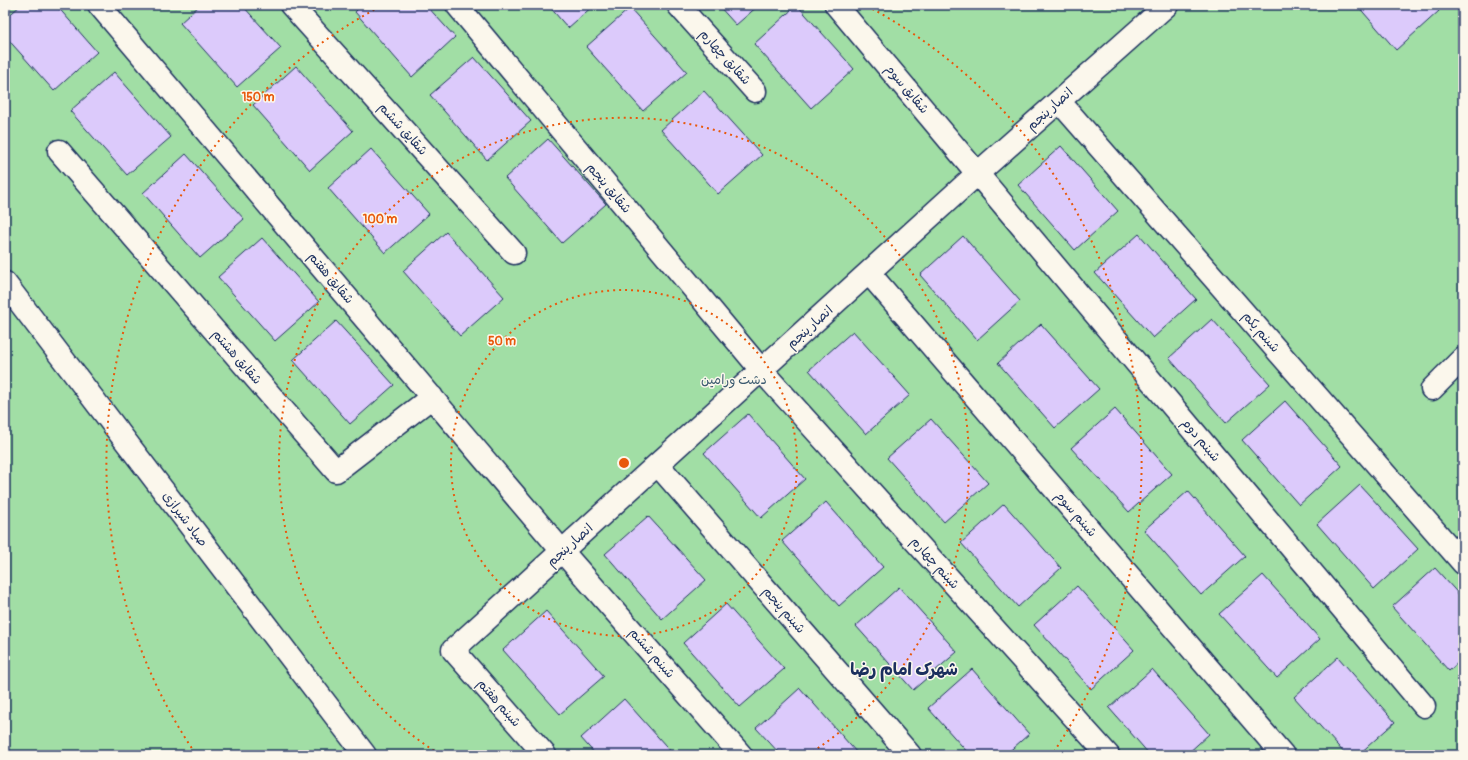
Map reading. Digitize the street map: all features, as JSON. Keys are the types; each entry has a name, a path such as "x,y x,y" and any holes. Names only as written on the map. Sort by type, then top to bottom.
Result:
{"street":[{"name":"شقایق هفتم","path":"99,5 562,551"},
{"name":"شقایق ششم","path":"291,5 514,253"},
{"name":"شقایق پنجم","path":"456,5 762,371"},
{"name":"شقایق چهارم","path":"678,5 755,91"},
{"name":"شقایق سوم","path":"836,5 978,173"},
{"name":"انصار پنجم","path":"453,650 762,371 978,173 1167,5"},
{"name":"شبنم یکم","path":"1060,100 1463,563"},
{"name":"شقایق هشتم","path":"59,150 336,472 432,397"},
{"name":"شبنم دوم","path":"978,173 1424,706"},
{"name":"شبنم سوم","path":"869,273 1283,755"},
{"name":"صیاد شیرازی","path":"5,283 365,755"},
{"path":"1432,389 1463,358"},
{"name":"شبنم چهارم","path":"762,371 1108,755"},
{"name":"شبنم پنجم","path":"658,465 910,755"},
{"name":"شبنم ششم","path":"562,551 741,755"},
{"name":"شبنم هفتم","path":"453,650 545,755"}],"green space":[{"name":"دشت ورامین","path":"5,5 1463,5 1463,755 5,755"}],"building":[{"path":"21,5 56,5 97,52 54,91 5,36 5,19"},
{"path":"200,5 242,5 281,48 237,87 180,23"},
{"path":"362,5 426,5 455,37 412,77 355,12"},
{"path":"548,5 594,5 568,28"},
{"path":"718,5 759,5 736,25"},
{"path":"797,5 854,69 811,108 754,44"},
{"path":"1357,5 1434,5 1439,11 1396,50"},
{"path":"630,8 687,72 643,111 586,47"},
{"path":"474,57 531,121 487,160 430,95"},
{"path":"296,66 353,131 310,170 253,105"},
{"path":"114,72 171,137 127,175 70,111"},
{"path":"704,91 762,155 718,194 661,130"},
{"path":"548,139 606,204 562,243 505,178"},
{"path":"1061,146 1118,211 1075,250 1018,185"},
{"path":"371,149 429,214 385,253 328,188"},
{"path":"186,154 244,219 200,258 143,193"},
{"path":"446,232 504,297 460,336 403,271"},
{"path":"1139,234 1196,299 1153,338 1095,273"},
{"path":"963,236 1020,301 977,340 920,275"},
{"path":"262,238 319,302 275,341 218,277"},
{"path":"1212,319 1270,384 1226,423 1169,358"},
{"path":"336,321 394,385 350,424 293,360"},
{"path":"1041,324 1099,389 1055,428 998,363"},
{"path":"853,331 910,395 866,434 809,370"},
{"path":"1285,401 1342,466 1299,505 1242,440"},
{"path":"1115,409 1172,474 1129,512 1071,448"},
{"path":"748,414 805,479 761,518 704,453"},
{"path":"931,419 988,483 944,522 887,458"},
{"path":"1360,485 1418,549 1374,589 1317,524"},
{"path":"1188,491 1245,556 1201,595 1144,530"},
{"path":"826,502 883,567 839,606 782,541"},
{"path":"1004,504 1061,568 1018,607 961,543"},
{"path":"648,516 706,580 662,619 605,554"},
{"path":"1435,568 1463,599 1463,658 1449,671 1392,607"},
{"path":"1263,575 1320,639 1277,678 1219,614"},
{"path":"1077,586 1134,650 1091,689 1034,625"},
{"path":"899,587 957,652 913,690 856,626"},
{"path":"726,604 784,669 740,707 683,643"},
{"path":"546,611 604,676 560,714 503,650"},
{"path":"1338,657 1395,722 1358,755 1346,755 1294,697"},
{"path":"972,669 1029,734 1005,755 970,755 928,708"},
{"path":"1152,669 1209,734 1186,755 1150,755 1109,708"},
{"path":"800,688 857,753 855,755 781,755 756,728"},
{"path":"624,699 674,755 596,755 581,738"}],"district":[{"name":"شهرک امام رضا","path":"904,669"}]}
